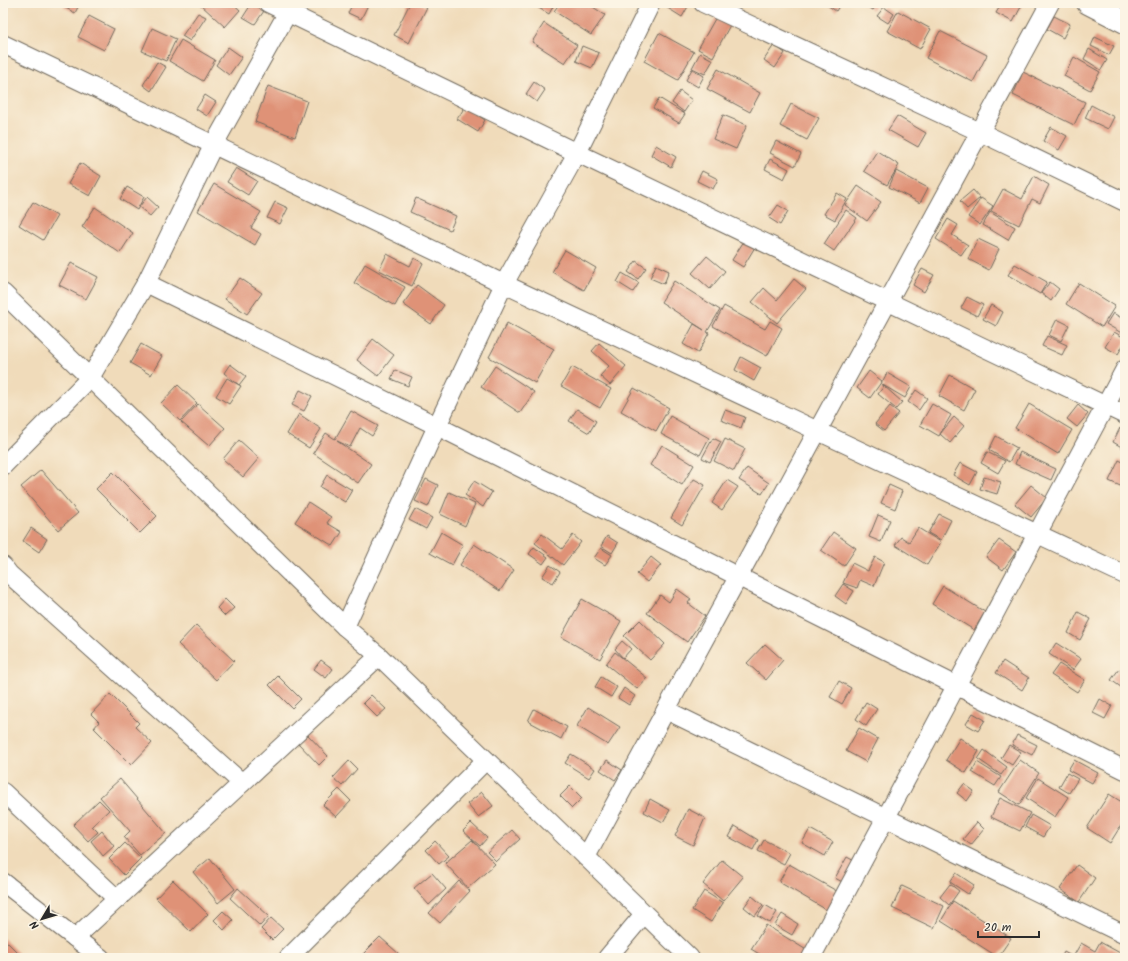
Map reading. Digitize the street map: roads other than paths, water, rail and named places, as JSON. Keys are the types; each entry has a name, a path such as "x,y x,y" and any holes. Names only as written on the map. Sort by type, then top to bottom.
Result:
{"street":[{"path":"268,3 290,8 577,153 1125,415"},
{"path":"345,627 504,284 577,153 651,3"},
{"path":"703,3 980,132 1125,202"},
{"path":"586,857 1050,3"},
{"path":"1088,3 1125,22"},
{"path":"3,466 90,378 146,283 213,146 290,8"},
{"path":"3,44 213,146 504,284 1125,575"},
{"path":"146,283 437,426 1125,770"},
{"path":"3,293 345,627 379,656 690,958"},
{"path":"811,958 1125,369"},
{"path":"3,566 9,574 242,783"},
{"path":"75,938 379,656"},
{"path":"666,710 1125,935"},
{"path":"288,958 486,760"},
{"path":"3,792 117,899"},
{"path":"3,882 101,958"},
{"path":"607,958 644,914"}]}
